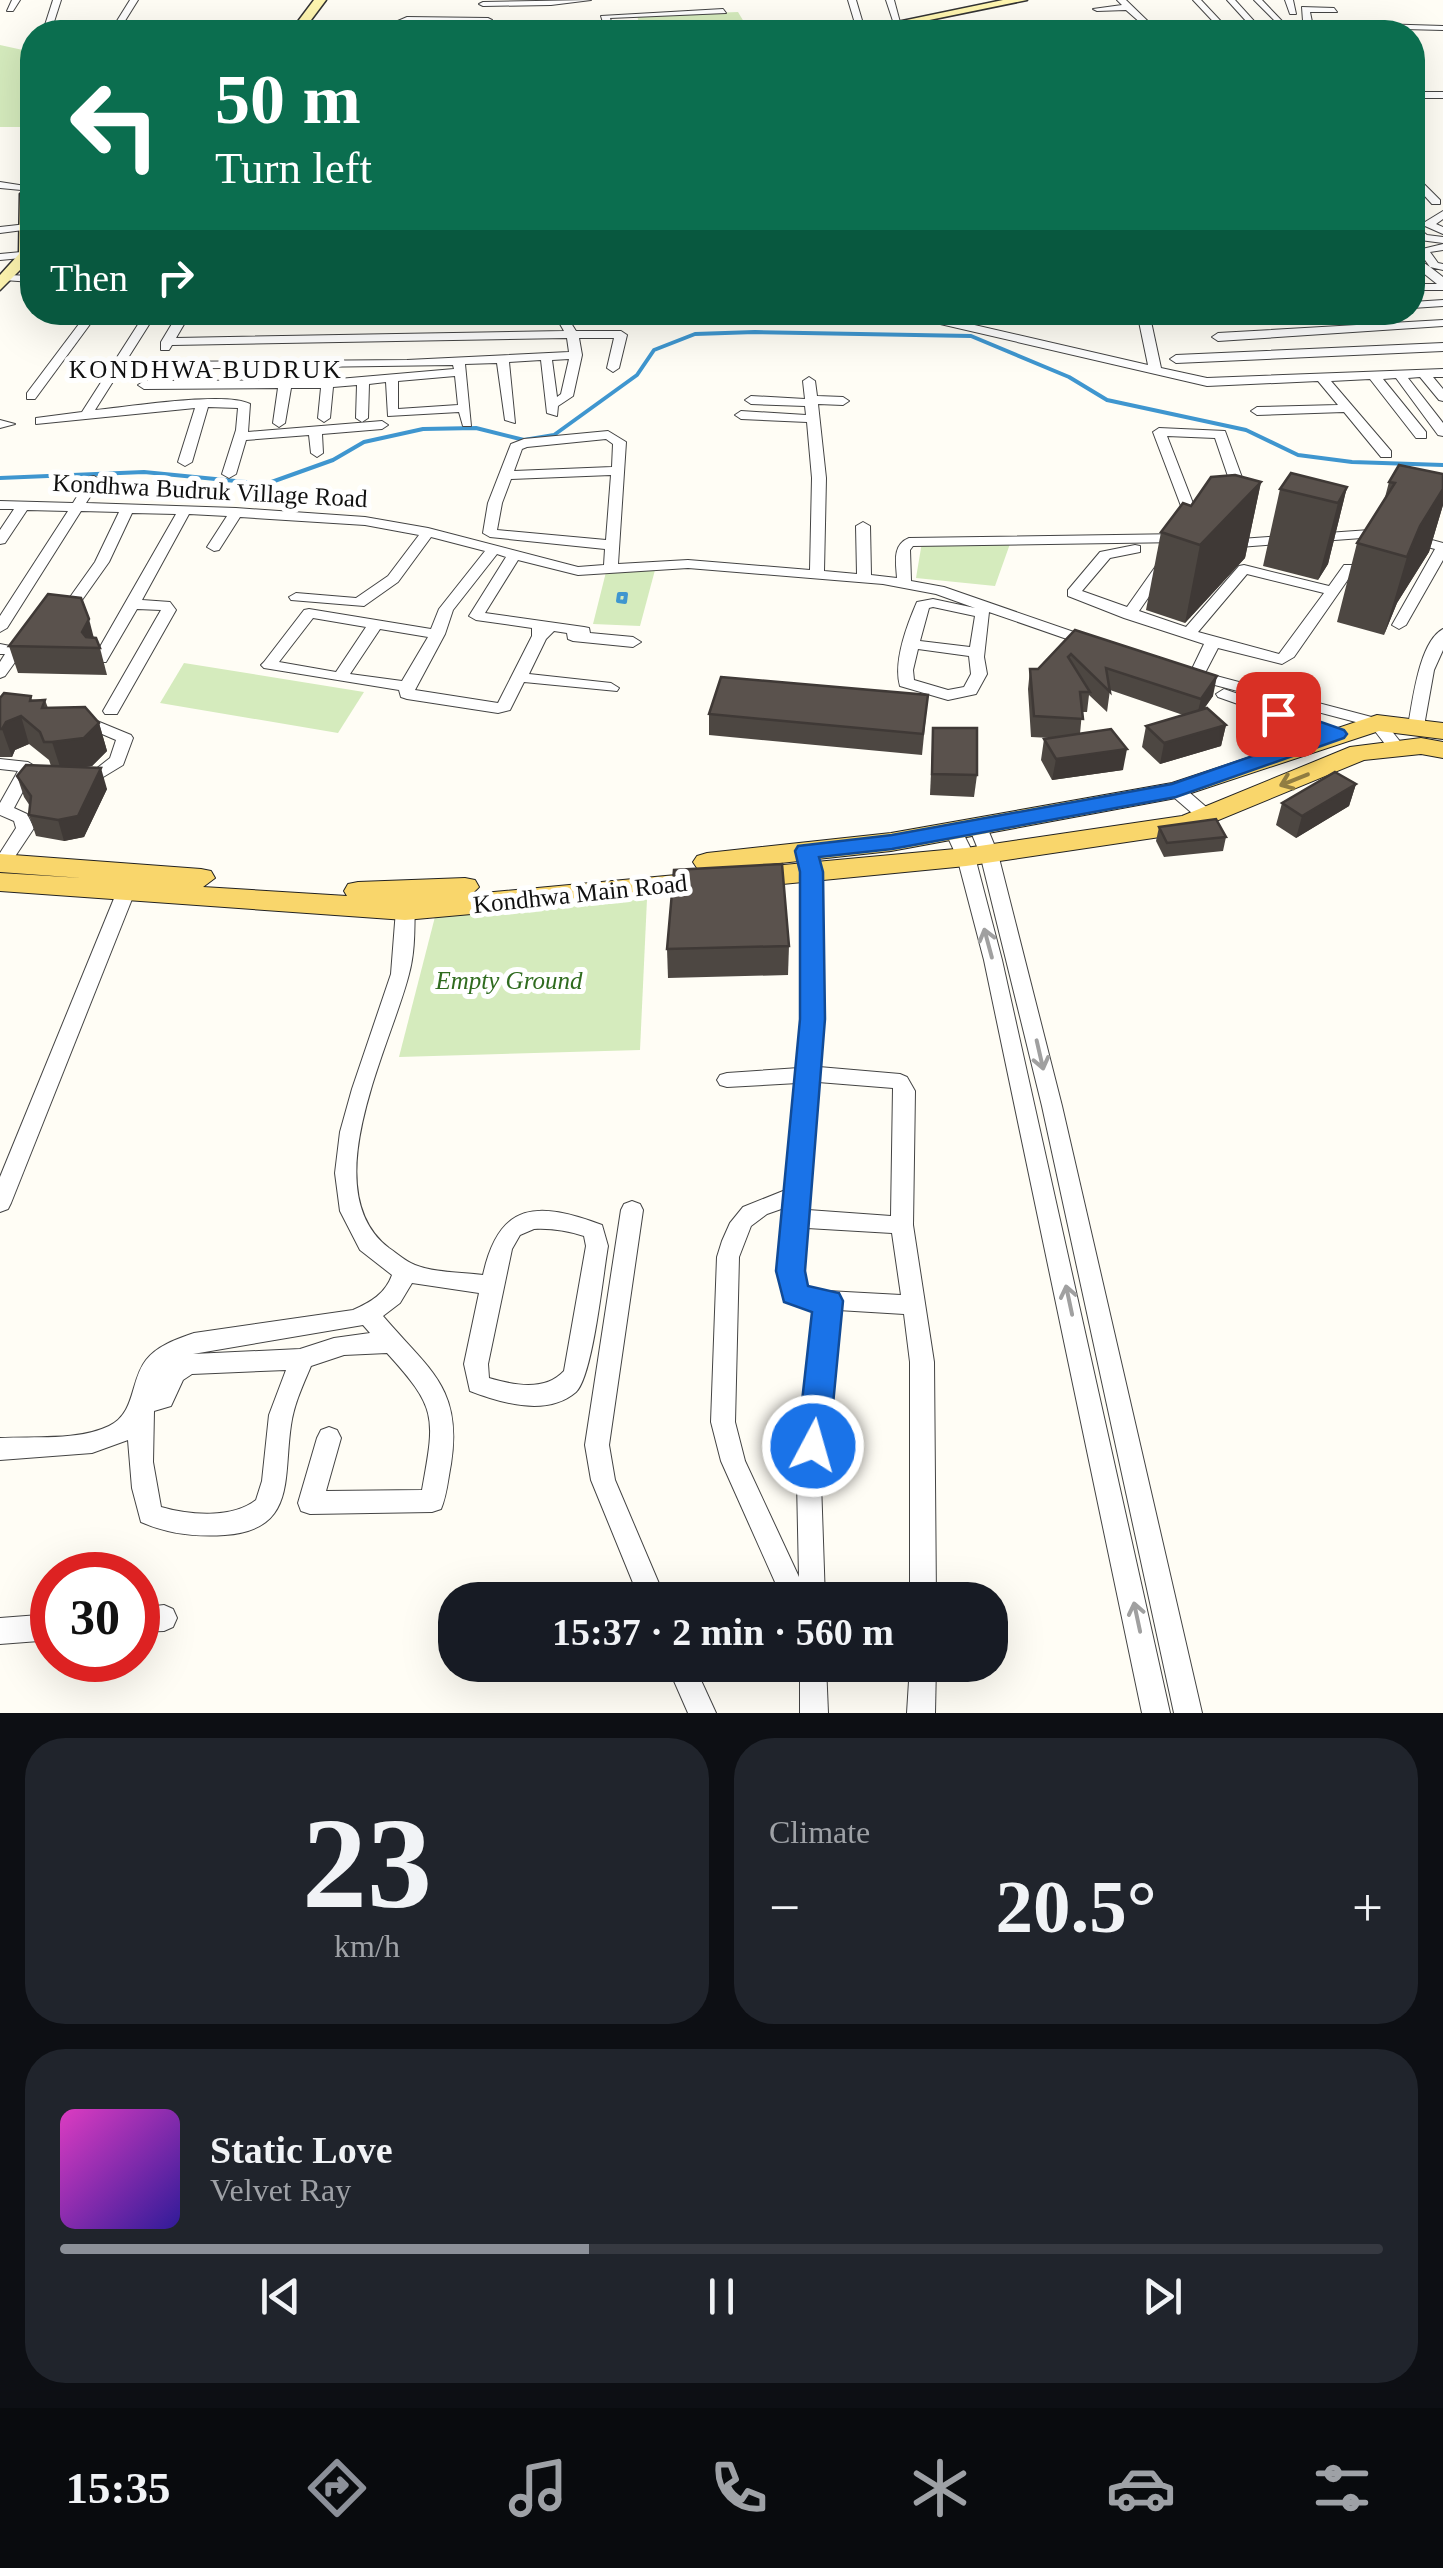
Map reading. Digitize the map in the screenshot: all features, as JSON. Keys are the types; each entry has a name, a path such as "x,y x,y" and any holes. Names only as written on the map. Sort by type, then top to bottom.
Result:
{"main road":[{"name":"Kondhwa Main Road","path":"972,842 1176,790 1377,723 1443,731"},
{"name":"Kondhwa Main Road","path":"0,868 129,883 406,899 1188,824 1359,753 1421,746 1443,750"}],"street":[{"path":"10,10 16,0"},
{"path":"305,20 320,0"},
{"path":"483,4 587,0"},
{"path":"598,0 634,0 640,18"},
{"path":"606,20 605,16 640,18 718,11 711,0"},
{"path":"918,20 1020,0"},
{"path":"1197,0 1216,20"},
{"path":"1231,0 1249,20"},
{"path":"1258,0 1276,20"},
{"path":"1290,0 1293,12"},
{"path":"550,1 551,16"},
{"path":"1097,8 1124,4"},
{"path":"1304,4 1332,5"},
{"path":"406,20 488,20"},
{"path":"1425,190 1436,202"},
{"path":"1443,214 1429,224 1443,231"},
{"path":"31,396 84,325"},
{"path":"86,415 144,325"},
{"path":"129,411 177,325"},
{"path":"546,356 553,409 567,396 576,355 566,325"},
{"path":"958,325 1212,382 1442,375"},
{"path":"1145,325 1154,370"},
{"path":"1218,337 1411,325"},
{"path":"167,342 621,335 614,368"},
{"path":"1176,360 1443,348"},
{"path":"144,384 327,384 392,379 502,358 576,355"},
{"path":"502,358 511,420"},
{"path":"1309,364 1384,361 1443,432"},
{"path":"154,366 459,367"},
{"path":"392,379 392,413 466,415 459,367"},
{"path":"1424,374 1443,397"},
{"path":"1374,376 1421,435"},
{"path":"1322,378 1386,454"},
{"path":"362,418 363,381"},
{"path":"810,382 819,478 818,574"},
{"path":"324,418 327,384"},
{"path":"279,423 286,385"},
{"path":"751,400 843,400"},
{"path":"40,421 203,404 244,404 240,437 229,474"},
{"path":"185,462 203,404"},
{"path":"1257,412 1348,408"},
{"path":"741,415 814,419"},
{"path":"240,437 382,425"},
{"path":"316,431 317,453"},
{"path":"904,583 903,550 909,542 1189,538 1196,532 1159,432 1220,434 1245,502 1240,506"},
{"path":"611,568 620,442 608,436 524,442 516,447 494,503 490,533 612,545"},
{"path":"506,475 618,471"},
{"path":"0,628 80,508 94,480"},
{"path":"1186,504 1203,505"},
{"name":"Kondhwa Budruk Village Road","path":"0,505 236,512 365,521 428,532 560,568 688,564 904,583 983,610 1063,644 1102,651"},
{"path":"0,540 24,506"},
{"path":"63,608 102,562 127,509"},
{"path":"102,658 185,510"},
{"path":"214,546 236,512"},
{"path":"863,526 864,578"},
{"path":"296,597 359,603 392,579 428,532"},
{"path":"1215,545 1383,533 1443,547 1399,625"},
{"path":"1196,546 1105,555 1073,593 1212,642 1282,659 1349,568"},
{"path":"502,554 462,608 441,626 407,686 408,694 504,707 543,631"},
{"path":"502,554 476,616 543,631 634,642"},
{"path":"1129,615 1168,559"},
{"path":"1188,634 1244,569 1333,591"},
{"path":"926,603 983,610 982,630 974,652 979,674 970,691 948,695 906,683 911,644 919,609 926,603"},
{"path":"16,604 34,604"},
{"path":"112,711 170,610 165,605 132,604"},
{"path":"407,686 269,665 309,614 377,622 584,632"},
{"path":"340,677 377,622"},
{"path":"1416,726 1426,670 1443,634"},
{"path":"1186,675 1212,642"},
{"path":"911,644 974,652"},
{"path":"0,649 15,651 0,673"},
{"path":"1186,675 1377,723 1398,749"},
{"path":"1186,675 1336,734"},
{"path":"519,677 612,688"},
{"path":"57,714 87,720 125,738 117,761 82,779 112,781"},
{"path":"0,764 26,765 33,778 3,808 25,822 25,828 0,868"},
{"path":"1176,790 1206,816"},
{"path":"972,842 1156,1713"},
{"path":"972,842 1056,1124 1188,1713"},
{"path":"809,862 809,1073 791,1286 804,1299 914,1305"},
{"path":"0,1203 129,883"},
{"path":"406,899 400,973 371,1054 343,1174 347,1202 382,1258 405,1272 492,1284"},
{"path":"727,1080 809,1073 900,1082 906,1102 902,1226 922,1362 923,1582"},
{"path":"788,1582 733,1461 723,1422 728,1257 733,1239 739,1222 750,1211 796,1207 902,1226"},
{"path":"632,1210 597,1444 602,1480 645,1582"},
{"path":"535,1220 576,1223 594,1231 597,1246 575,1375 569,1386 552,1394 494,1391 478,1384 476,1364 492,1284 506,1237 518,1224 535,1220"},
{"path":"302,1358 278,1427 278,1474 270,1498 259,1514 243,1524 168,1523 150,1514 142,1486 139,1444 151,1371 171,1353 194,1342 368,1314 390,1303 405,1272"},
{"path":"812,1582 809,1482 828,1301"},
{"path":"329,1438 310,1503 432,1501 443,1412 423,1378 368,1314"},
{"path":"0,1449 116,1435 134,1422 144,1404 163,1399 174,1373 188,1364 302,1358 347,1345 390,1343"},
{"path":"0,1631 30,1629"},
{"path":"688,1682 702,1713"},
{"path":"813,1682 814,1713"},
{"path":"921,1713 922,1682"}],"green space":[{"path":"738,12 743,20 638,20 637,16"},
{"path":"0,45 20,49 20,127 0,127"},
{"path":"1011,541 995,586 916,578 922,542"},
{"path":"655,570 640,626 593,624 606,572"},
{"path":"184,663 364,692 338,733 160,703"},
{"name":"Empty Ground","path":"647,899 640,1050 399,1057 437,909"}],"building":[{"path":"1399,465 1443,474 1443,489 1420,526 1407,557 1357,543 1395,483 1389,482"},
{"path":"1291,473 1347,487 1338,503 1280,489"},
{"path":"1235,475 1261,482 1200,545 1161,532 1183,503 1191,506 1211,477"},
{"path":"48,594 81,598 89,619 82,632 86,637 96,638 100,648 9,646"},
{"path":"1075,630 1217,676 1201,699 1106,668 1110,692 1071,654 1068,657 1090,692 1080,692 1083,719 1034,716 1030,669 1038,669"},
{"path":"721,677 928,695 923,734 709,714"},
{"path":"4,693 31,696 30,701 45,700 42,708 85,707 99,723 84,738 52,742 44,742 40,732 21,716 0,729 0,698"},
{"path":"1207,708 1226,725 1164,743 1146,726"},
{"path":"933,728 977,728 977,775 932,774"},
{"path":"1111,729 1127,749 1056,759 1044,739"},
{"path":"26,765 101,768 78,816 58,820 29,815 31,796 17,776"},
{"path":"1335,772 1356,784 1302,816 1282,803"},
{"path":"1216,819 1226,837 1167,843 1159,827"},
{"path":"782,864 789,946 667,949 674,870"}],"waterway":[{"path":"0,478 144,472 266,484 333,460 364,442 423,429 476,428 524,440 554,435 637,375 654,350 695,334 755,332 971,336 1069,377 1107,400 1246,430 1298,455 1352,462 1443,465"},
{"path":"619,594 626,594 625,602 618,601 619,594"}],"district":[{"name":"KONDHWA BUDRUK","path":"206,369"}],"route":[{"path":"813,1446 828,1301 804,1299 794,1293 790,1271 813,1019 812,872 806,851 892,842 1176,790 1336,734 1278,714"}]}
